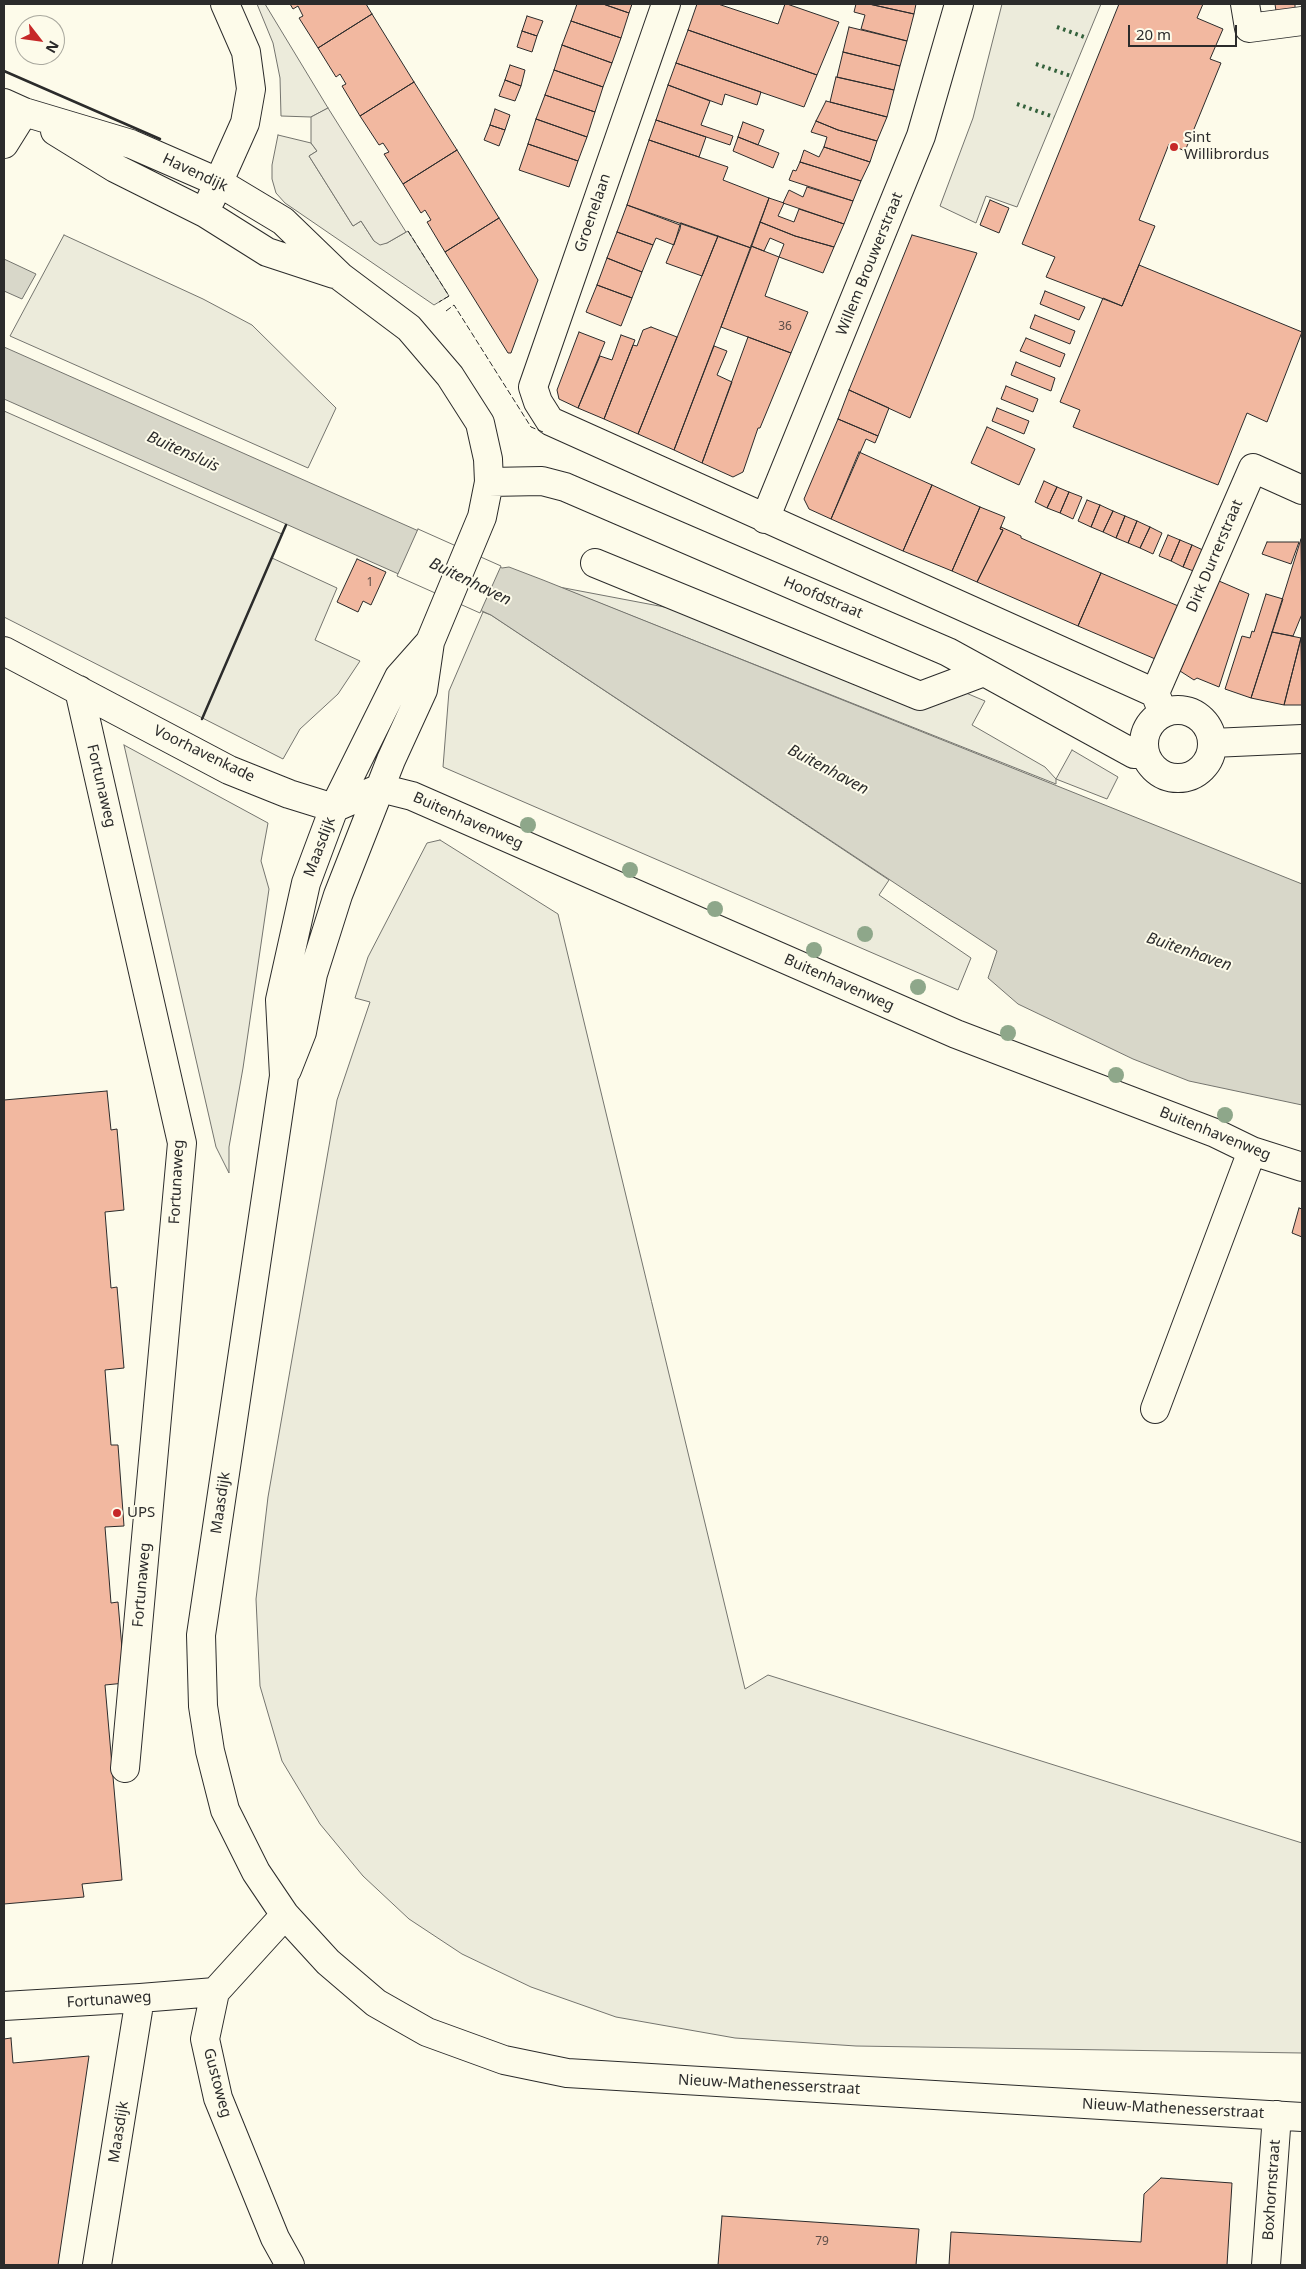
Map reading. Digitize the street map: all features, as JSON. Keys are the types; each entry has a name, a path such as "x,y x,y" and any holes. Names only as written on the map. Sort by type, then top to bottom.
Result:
{"street":[{"path":"205,212 245,124 251,90 246,52 225,4"},
{"name":"Groenelaan","path":"666,4 533,387 538,402 550,421 766,519"},
{"name":"Willem Brouwerstraat","path":"766,519 921,136 959,4"},
{"path":"1245,4 1249,28 1302,21"},
{"path":"4,144 14,108"},
{"name":"Havendijk","path":"14,108 131,144 218,182 283,221 341,277 409,328 450,376 480,423 488,459 489,482 482,517 448,598"},
{"name":"Havendijk","path":"14,108 114,168 205,212 267,252 341,277"},
{"name":"Dirk Durrerstraat","path":"1159,703 1253,468 1302,490"},
{"name":"Hoofdstraat","path":"489,482 542,481 565,487 948,652 1134,754 1144,751"},
{"path":"766,519 1174,710 1186,711 1196,715 1204,722 1210,732 1212,743 1210,754 1205,764 1197,772 1187,777 1176,779 1165,776 1155,770 1148,762 1144,751 1144,740 1147,728 1154,719 1159,703"},
{"path":"596,563 920,696 984,672"},
{"name":"Maasdijk","path":"284,1076 302,1032 313,974 338,895 380,788 423,690 430,642 448,598"},
{"name":"Maasdijk","path":"285,1915 256,1872 226,1810 210,1751 202,1706 201,1635 284,1076 280,1000 306,883 334,808 398,677 430,642"},
{"path":"4,651 79,690"},
{"name":"Voorhavenkade","path":"79,690 229,770 289,794 334,808"},
{"name":"Fortunaweg","path":"79,690 182,1143 125,1768"},
{"path":"1212,743 1302,739"},
{"path":"334,808 380,788"},
{"name":"Buitenhavenweg","path":"380,788 412,796 956,1034 1214,1133 1252,1151 1302,1167"},
{"path":"1155,1409 1252,1151"},
{"path":"215,1992 285,1915"},
{"name":"Nieuw-Mathenesserstraat","path":"285,1915 328,1962 376,2003 427,2032 504,2060 567,2073 1290,2116"},
{"name":"Fortunaweg","path":"4,2006 215,1992"},
{"name":"Gustoweg","path":"215,1992 205,2039 218,2098 274,2238 290,2265"},
{"name":"Maasdijk","path":"97,2265 140,1998"},
{"name":"Boxhornstraat","path":"1266,2265 1290,2116"}],"shaded area":[{"path":"257,4 265,4 328,108 311,117 281,116 280,78 273,43"},
{"path":"1002,4 1101,4 1017,207 986,196 976,223 940,206 973,118"},
{"path":"328,108 406,232 387,243 380,245 374,241 361,221 353,226 309,156 317,151 311,143 311,117"},
{"path":"278,135 311,143 317,151 309,156 353,226 361,221 374,241 387,243 408,231 449,296 434,305 285,203 276,193 272,179 272,165"},
{"path":"64,235 203,299 252,325 336,408 308,468 10,336"},
{"path":"4,411 282,534 272,558 337,588 315,640 360,661 338,694 300,729 283,759 4,617"},
{"path":"559,587 696,613 925,709 959,690 985,701 972,725 1045,767 1056,779 1056,784"},
{"path":"483,612 491,615 889,880 879,895 971,958 958,990 443,767 449,691"},
{"path":"124,745 268,823 261,861 269,889 243,1068 229,1147 229,1173 216,1147"},
{"path":"1072,750 1118,777 1107,799 1056,779"},
{"path":"440,840 558,914 745,1689 768,1675 1302,1843 1302,2053 856,2046 735,2038 616,2017 531,1987 462,1954 409,1919 363,1876 320,1824 282,1761 260,1686 256,1599 268,1497 337,1100 370,1002 355,998 368,957 427,843"}],"water":[{"path":"4,259 36,274 22,299 4,291"},
{"path":"4,347 502,568 509,567 543,580 1302,884 1302,1105 1189,1081 1133,1059 1018,1004 988,978 997,951 491,615 4,399"}],"pier":[{"path":"418,529 501,566 480,613 397,576"}],"building":[{"path":"290,4 366,4 372,14 318,48 299,18 303,16 298,6 293,9"},
{"path":"577,4 603,4 629,13 621,38 571,21"},
{"path":"603,4 632,4 629,13"},
{"path":"697,4 718,4 778,24 785,4 787,4 839,22 817,75 688,30"},
{"path":"856,4 869,4 914,14 907,41 861,29 865,15 854,12"},
{"path":"869,4 916,4 914,14"},
{"path":"1119,4 1203,4 1197,18 1223,29 1210,59 1221,63 1185,151 1169,144 1139,220 1155,226 1122,306 1046,277 1055,257 1022,244"},
{"path":"1275,4 1295,4 1295,8 1276,11"},
{"path":"372,14 414,82 360,116 342,86 346,84 340,74 336,77 318,48"},
{"path":"527,16 543,21 537,36 522,31"},
{"path":"571,21 621,38 612,63 562,45"},
{"path":"849,27 907,41 900,66 843,52"},
{"path":"688,30 817,75 804,107 676,63"},
{"path":"522,31 537,36 532,52 517,47"},
{"path":"562,45 612,63 603,87 554,70"},
{"path":"843,52 900,66 894,90 837,77"},
{"path":"676,63 761,92 757,105 725,94 722,105 668,85"},
{"path":"510,65 525,70 521,86 505,80"},
{"path":"554,70 603,87 595,112 545,95"},
{"path":"836,77 894,90 887,117 830,102"},
{"path":"505,80 521,86 515,101 499,96"},
{"path":"414,82 457,150 403,184 384,154 389,152 383,143 379,145 360,116"},
{"path":"668,85 710,101 701,125 733,136 730,145 656,120"},
{"path":"545,95 595,112 587,137 536,119"},
{"path":"826,101 887,117 877,141 838,130 816,121"},
{"path":"495,109 510,115 505,130 490,125"},
{"path":"536,119 587,137 578,161 528,144"},
{"path":"656,120 706,137 699,157 649,140"},
{"path":"816,121 838,130 877,141 870,162 824,147 827,137 811,132"},
{"path":"743,122 764,130 758,145 738,137"},
{"path":"490,125 505,130 499,146 484,140"},
{"path":"738,137 779,153 773,168 733,151"},
{"path":"649,140 728,167 723,180 769,198 751,248 627,205"},
{"path":"528,144 578,161 569,187 519,170"},
{"path":"824,147 870,162 861,181 800,162 804,150 819,157"},
{"path":"457,150 499,218 445,252 427,222 431,220 425,210 421,213 403,184"},
{"path":"800,162 861,181 853,201 789,180 793,170 796,171"},
{"path":"807,187 853,201 844,224 783,203 789,190 803,197"},
{"path":"769,198 784,203 778,216 794,222 799,209 844,224 834,247 795,236 760,222"},
{"path":"990,200 1009,208 999,233 980,225"},
{"path":"627,205 680,225 674,245 656,238 653,245 617,232"},
{"path":"499,218 538,280 511,353 508,353 445,252"},
{"path":"760,222 795,236 834,247 823,273 779,257 784,244 770,238 764,251 751,246"},
{"path":"681,223 718,236 702,276 666,263"},
{"path":"617,232 653,245 642,272 607,258"},
{"path":"912,235 977,253 910,418 849,390"},
{"path":"718,236 751,248 674,450 638,434"},
{"path":"751,246 779,257 765,296 808,312 791,353 721,327"},
{"path":"607,258 642,272 632,298 597,285"},
{"path":"1139,265 1302,332 1267,422 1247,413 1218,485 1073,427 1080,410 1060,402 1103,298 1122,306"},
{"path":"597,285 632,298 621,326 586,312"},
{"path":"1045,291 1085,307 1079,320 1040,304"},
{"path":"1035,315 1075,331 1070,344 1030,328"},
{"path":"651,327 677,337 638,434 604,419 633,345 637,346 643,330"},
{"path":"579,332 605,342 578,408 559,399 557,390"},
{"path":"621,335 635,340 604,419 578,408 600,356 612,360"},
{"path":"748,337 791,353 760,428 758,428 743,472 733,477 702,463"},
{"path":"1026,338 1065,354 1060,367 1020,351"},
{"path":"714,346 727,351 717,375 732,382 702,463 674,450"},
{"path":"1016,362 1055,378 1051,391 1011,375"},
{"path":"1006,386 1038,399 1033,412 1001,399"},
{"path":"849,390 889,408 878,436 838,419"},
{"path":"997,408 1029,421 1024,434 992,421"},
{"path":"838,419 878,436 875,443 866,439 831,519 809,509 804,499"},
{"path":"987,427 1035,449 1019,485 971,463"},
{"path":"859,452 932,485 903,551 831,519"},
{"path":"1044,481 1057,487 1047,508 1035,502"},
{"path":"932,485 980,507 952,571 903,551"},
{"path":"1057,487 1069,492 1060,513 1047,508"},
{"path":"1069,492 1082,497 1073,519 1060,513"},
{"path":"1087,500 1100,505 1091,527 1078,521"},
{"path":"1100,505 1113,511 1103,532 1091,527"},
{"path":"980,507 1005,517 1000,529 1003,530 977,582 952,571"},
{"path":"1113,511 1125,516 1116,538 1103,532"},
{"path":"1125,516 1137,521 1128,543 1116,538"},
{"path":"1137,521 1150,527 1140,548 1128,543"},
{"path":"1001,527 1021,536 1021,538 1101,573 1078,626 977,582 1003,530 1000,529"},
{"path":"1150,527 1162,533 1153,554 1140,548"},
{"path":"1168,535 1180,540 1171,561 1159,556"},
{"path":"1301,539 1302,614 1293,636 1272,632"},
{"path":"1180,540 1192,545 1183,567 1171,561"},
{"path":"1267,542 1299,542 1291,564 1262,554"},
{"path":"1192,545 1205,551 1196,572 1183,567"},
{"path":"357,559 386,572 371,605 363,601 358,612 337,602"},
{"path":"1101,573 1183,608 1160,661 1078,626"},
{"path":"1219,581 1249,594 1219,687 1197,678 1194,680 1180,671"},
{"path":"1266,594 1283,599 1251,698 1225,689 1242,636 1250,638 1252,631 1254,632"},
{"path":"1272,632 1301,638 1284,705 1251,698"},
{"path":"1301,638 1302,705 1284,705"},
{"path":"107,1091 111,1130 117,1129 124,1210 105,1212 111,1288 117,1287 124,1368 105,1370 111,1445 118,1445 124,1526 105,1527 111,1603 118,1602 125,1683 105,1685 122,1880 82,1884 84,1897 4,1904 4,1100"},
{"path":"1299,1208 1302,1209 1302,1237 1292,1233"},
{"path":"11,2038 13,2063 89,2056 58,2265 4,2265 4,2039"},
{"path":"1161,2178 1232,2183 1227,2265 949,2265 951,2232 1141,2242 1144,2194"},
{"path":"722,2216 919,2229 916,2265 718,2265"}],"hedge":[{"path":"1057,27 1087,38"},
{"path":"1036,64 1071,76"},
{"path":"1017,104 1054,117"}],"fence":[{"path":"408,231 449,296 439,302"},
{"path":"446,311 454,305 531,427 543,432"}],"wall":[{"path":"4,71 160,139"},
{"path":"202,719 286,525"}],"place":[{"name":"Sint Willibrordus","path":"1174,147"},
{"name":"UPS","path":"117,1513"}],"water label":[{"name":"Buitensluis","path":"183,452"},
{"name":"Buitenhaven","path":"470,582"},
{"name":"Buitenhaven","path":"828,770"},
{"name":"Buitenhaven","path":"1189,952"}]}
